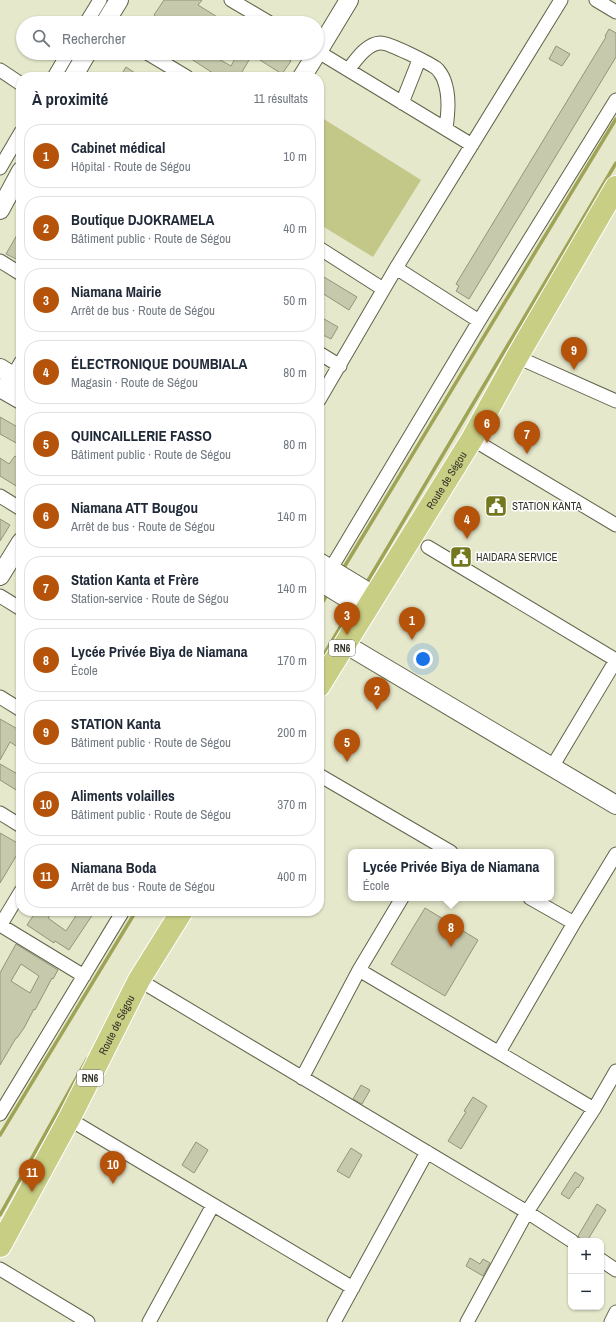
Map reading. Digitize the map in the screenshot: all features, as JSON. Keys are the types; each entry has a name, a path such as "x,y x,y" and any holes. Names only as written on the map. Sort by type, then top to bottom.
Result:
{"highway":[{"name":"Route de Ségou","path":"324,678 472,439 616,187"},
{"name":"Route de Ségou","path":"1,1240 69,1119 139,980 179,916"}],"street":[{"path":"90,16 100,0"},
{"path":"109,16 119,0"},
{"path":"324,41 349,0"},
{"path":"324,392 383,289 561,0"},
{"path":"596,0 616,12"},
{"path":"234,1 259,16"},
{"path":"348,70 367,47 380,43 391,45 436,68 444,79 447,92 448,106 446,129"},
{"path":"324,56 472,145"},
{"path":"57,72 64,60"},
{"path":"76,72 83,60"},
{"path":"159,60 179,72"},
{"path":"305,72 312,60"},
{"path":"402,103 420,60"},
{"path":"0,70 16,81"},
{"path":"324,573 616,100"},
{"path":"0,168 4,152 16,138"},
{"path":"0,210 16,180"},
{"path":"324,251 383,289"},
{"path":"0,261 16,271"},
{"path":"396,268 479,321"},
{"path":"324,356 340,366"},
{"path":"518,357 616,401"},
{"path":"11,375 16,388"},
{"path":"472,439 616,525"},
{"path":"0,496 16,506"},
{"path":"428,547 616,660 552,767"},
{"path":"0,576 16,550"},
{"path":"324,577 370,603"},
{"path":"0,596 16,606"},
{"path":"345,644 616,805"},
{"path":"0,698 16,707"},
{"path":"324,778 433,847"},
{"path":"0,813 16,823"},
{"path":"499,1052 616,854"},
{"path":"16,899 0,925 84,976"},
{"path":"302,1078 360,970 400,901"},
{"path":"535,901 574,923"},
{"path":"0,1114 120,916"},
{"path":"360,970 594,1109"},
{"path":"139,980 527,1212 568,1238"},
{"path":"467,1322 527,1212 594,1109 616,1070"},
{"path":"69,1119 353,1288"},
{"path":"334,1322 427,1152"},
{"path":"149,1322 213,1205"},
{"path":"604,1262 616,1270"},
{"path":"0,1270 88,1322"},
{"path":"610,1322 616,1312"}],"green space":[{"path":"324,119 421,180 373,257 324,227"}],"building":[{"path":"164,0 202,0 198,5 216,16 154,16"},
{"path":"609,29 616,33 616,57 469,299 456,291 459,286 456,284 606,37 605,36"},
{"path":"556,46 570,54 562,66 549,59"},
{"path":"193,60 220,60 231,66 234,60 249,60 242,72 211,72"},
{"path":"260,60 291,61 283,72 279,72"},
{"path":"126,67 134,72 123,72"},
{"path":"16,237 16,259 6,254"},
{"path":"324,277 357,297 349,310 324,294"},
{"path":"324,319 338,327 331,339 324,336"},
{"path":"0,417 16,426 16,443 0,434"},
{"path":"16,457 16,486 0,476 0,458 9,464"},
{"path":"0,519 10,525 0,541"},
{"path":"0,719 16,728 16,746 10,742 0,760"},
{"path":"0,764 16,773 16,790 0,780"},
{"path":"0,833 16,842 16,856 0,883"},
{"path":"425,908 478,940 445,996 391,964"},
{"path":"33,916 49,916 48,918 66,931 76,916 92,916 69,950 55,941 54,943 27,925"},
{"path":"16,944 58,970 53,979 52,978 35,1010 34,1009 24,1028 16,1038 0,1065 0,973","holes":["21,964 39,976 30,993 11,981"]},
{"path":"361,1085 370,1090 362,1104 353,1099"},
{"path":"473,1097 487,1106 461,1149 448,1141 466,1112 464,1111"},
{"path":"196,1142 208,1150 194,1173 182,1165"},
{"path":"351,1148 362,1155 349,1178 337,1171"},
{"path":"575,1172 584,1178 569,1199 561,1194"},
{"path":"597,1204 606,1210 589,1238 580,1238 578,1236"},
{"path":"470,1258 480,1264 483,1259 490,1263 483,1276 466,1266"}],"waterway":[{"path":"343,569 616,119"},
{"path":"366,584 616,163"},
{"path":"324,655 348,614"},
{"path":"0,1135 133,916"},
{"path":"0,1215 87,1059"}],"place":[{"name":"STATION Kanta","path":"574,370"},
{"name":"Niamana ATT Bougou","path":"487,443"},
{"name":"Station Kanta et Frère","path":"527,454"},
{"name":"STATION KANTA","path":"496,506"},
{"name":"ÉLECTRONIQUE DOUMBIALA","path":"467,539"},
{"name":"HAIDARA SERVICE","path":"461,557"},
{"name":"Niamana Mairie","path":"347,635"},
{"name":"Cabinet médical","path":"412,640"},
{"name":"Boutique DJOKRAMELA","path":"377,710"},
{"name":"QUINCAILLERIE FASSO","path":"347,762"},
{"name":"Lycée Privée Biya de Niamana","path":"451,947"},
{"name":"Aliments volailles","path":"113,1184"},
{"name":"Niamana Boda","path":"32,1192"}]}
